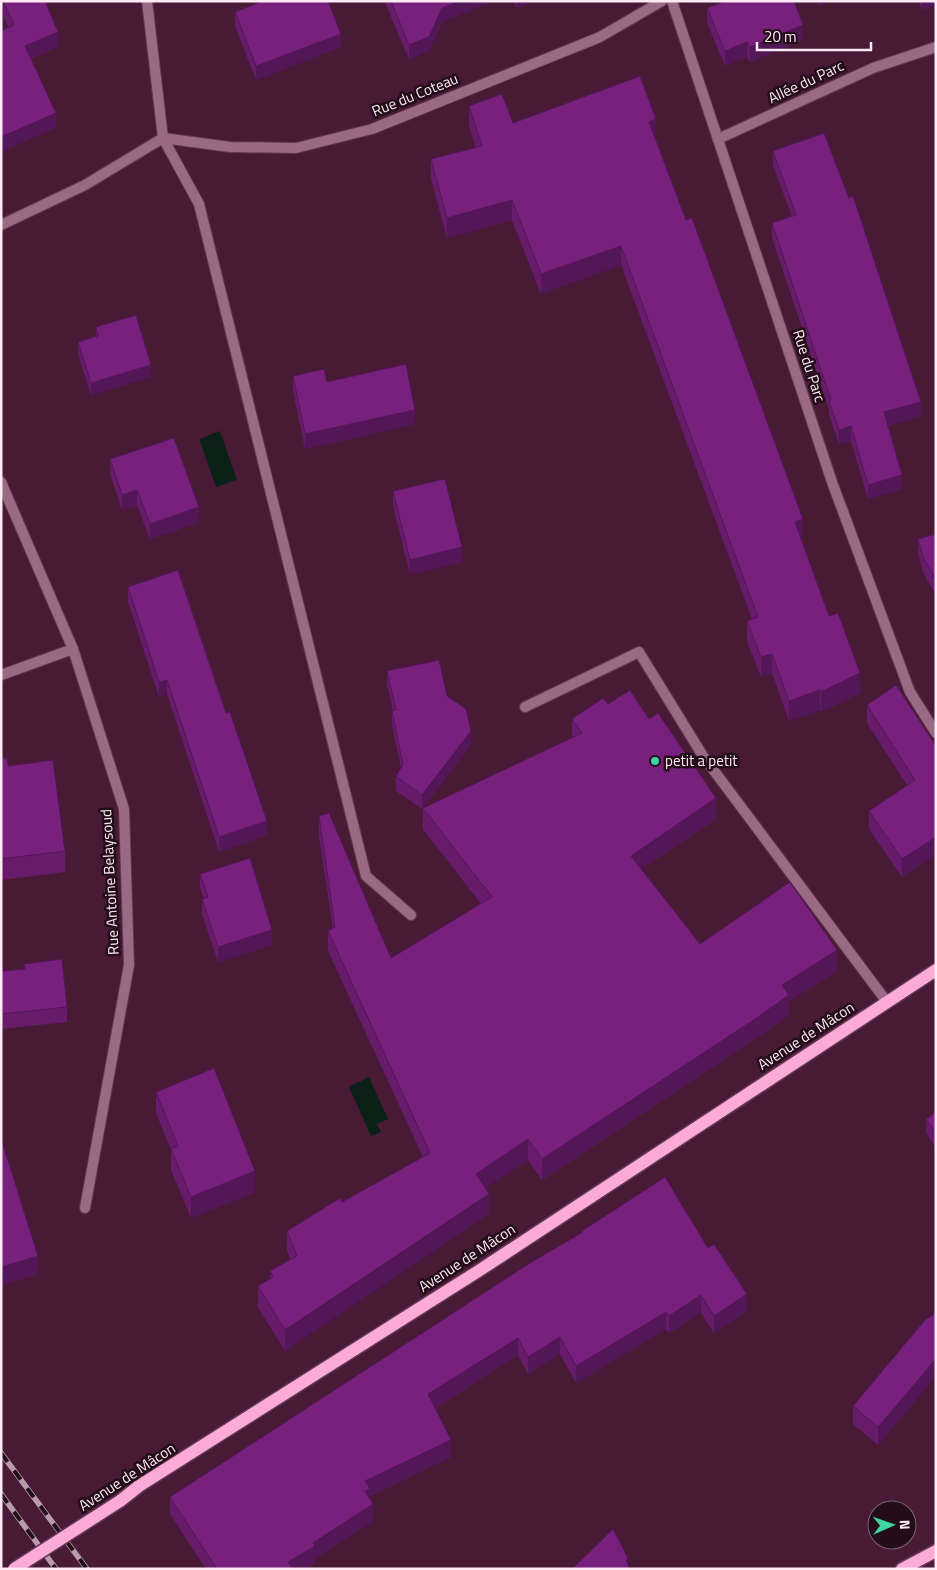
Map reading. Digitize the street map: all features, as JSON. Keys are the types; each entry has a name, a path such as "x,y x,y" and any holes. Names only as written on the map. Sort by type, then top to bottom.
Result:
{"main road":[{"name":"Avenue de Mâcon","path":"14,1569 120,1501 139,1486 480,1270 936,970"},
{"path":"902,1569 936,1551"}],"street":[{"path":"147,1 163,138 199,204 366,876 411,915"},
{"name":"Rue du Coteau","path":"163,138 230,147 296,148 372,128 600,37 662,1"},
{"name":"Rue du Parc","path":"672,1 832,482 910,692 936,733"},
{"name":"Allée du Parc","path":"718,139 873,68 936,47"},
{"path":"1,225 85,185 163,138"},
{"name":"Rue Antoine Belaysoud","path":"1,482 73,649 124,809 130,965 85,1208"},
{"path":"1,675 73,649"},
{"path":"525,708 639,652 702,756 887,1002"}],"shaded area":[{"path":"220,431 237,480 216,487 199,439"},
{"path":"369,1077 388,1119 377,1124 381,1132 371,1136 349,1087"}],"building":[{"path":"3,1 45,1 58,32 25,46 56,113 1,137 1,31 14,25"},
{"path":"263,1 328,1 341,34 256,66 235,12"},
{"path":"391,1 459,1 442,8 429,37 409,45"},
{"path":"725,1 794,1 803,25 750,47 747,42 725,51 707,8"},
{"path":"640,76 656,119 649,122 686,220 692,218 803,519 795,522 829,616 838,613 860,673 821,692 820,690 789,701 772,654 761,657 747,621 758,617 621,246 541,274 512,200 447,218 431,159 482,146 469,106 502,94 513,123"},
{"path":"824,133 849,198 853,196 921,402 884,412 902,475 868,485 851,426 839,430 829,401 831,400 772,223 796,215 773,151"},
{"path":"136,315 151,365 91,383 78,342 98,336 96,327"},
{"path":"406,364 415,410 305,434 293,376 324,369 327,382"},
{"path":"174,438 199,507 150,524 137,490 122,495 110,459"},
{"path":"445,479 462,547 410,560 393,491"},
{"path":"936,534 936,580 923,557 918,539"},
{"path":"178,570 226,713 230,712 267,821 219,837 167,680 159,682 128,587"},
{"path":"439,660 447,696 466,709 471,731 422,795 396,776 403,765 392,711 396,710 387,671"},
{"path":"896,685 936,746 936,837 902,859 869,811 915,780 867,705"},
{"path":"630,690 649,719 658,713 716,798 631,856 700,944 790,882 837,950 782,985 789,995 758,1017 542,1159 528,1139 476,1174 489,1194 285,1330 258,1286 273,1277 270,1271 297,1256 287,1231 340,1198 342,1202 430,1153 328,931 335,927 319,816 329,813 391,958 492,897 423,808 582,733 572,719 603,698 608,704"},
{"path":"1,758 7,758 8,766 53,760 65,851 1,859"},
{"path":"250,858 272,930 218,947 202,899 208,897 200,874"},
{"path":"62,959 67,1007 1,1014 1,971 25,969 24,964"},
{"path":"214,1068 255,1171 191,1197 171,1149 178,1146 156,1092"},
{"path":"936,1112 936,1134 926,1119"},
{"path":"1,1138 38,1256 2,1267 1,1264"},
{"path":"665,1177 708,1248 714,1244 747,1294 714,1316 701,1295 669,1316 666,1312 576,1366 560,1337 528,1357 518,1338 428,1394 451,1440 365,1481 370,1489 365,1491 373,1504 313,1543 315,1546 288,1562 293,1569 217,1569 170,1497 530,1263 583,1232"},
{"path":"936,1313 936,1359 878,1427 853,1406 925,1320"},
{"path":"613,1529 628,1558 626,1560 630,1569 572,1569"}],"railway":[{"path":"1,1453 87,1569"},
{"path":"1,1494 56,1569"}],"place":[{"name":"petit a petit","path":"655,761"}]}
